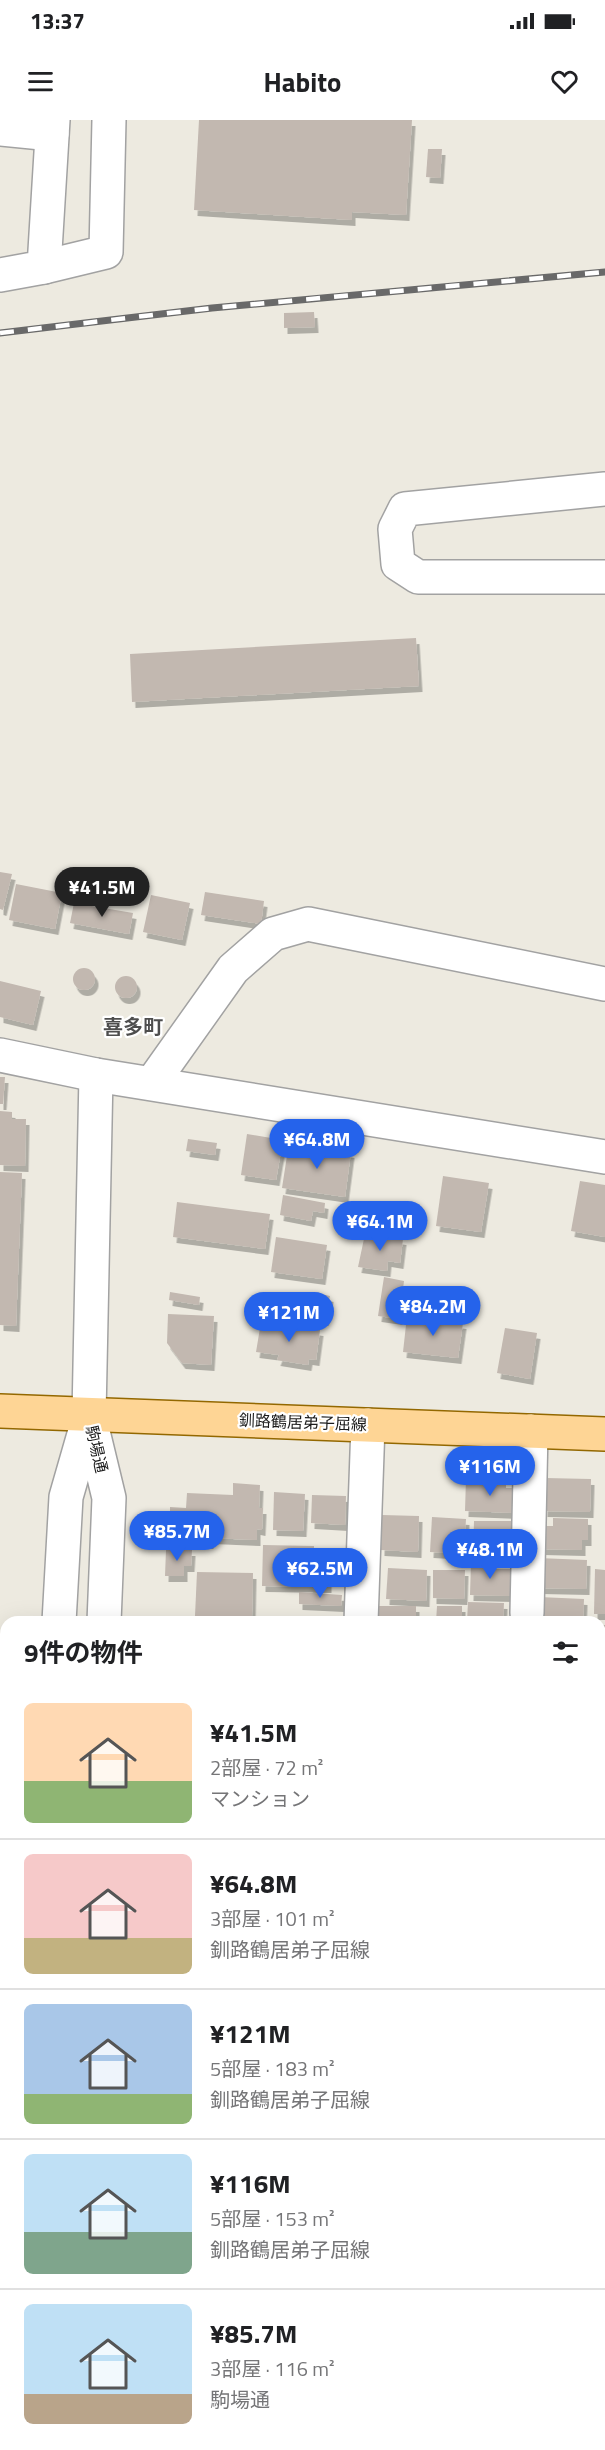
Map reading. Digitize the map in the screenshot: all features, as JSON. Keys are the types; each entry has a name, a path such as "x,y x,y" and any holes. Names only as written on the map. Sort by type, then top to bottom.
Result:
{"main road":[{"name":"釧路鶴居弟子屈線","path":"0,1411 605,1434"}],"street":[{"path":"0,275 106,252 108,120"},
{"path":"0,129 53,127 44,267"},
{"path":"605,489 405,509 395,529 398,564 418,578 605,577"},
{"path":"152,1083 233,969 273,934 308,924 605,984"},
{"path":"0,1055 96,1075 605,1157"},
{"path":"89,1415 96,1075"},
{"name":"駒場通","path":"59,1616 66,1497 89,1415"},
{"name":"駒場通","path":"89,1415 109,1498 104,1616"},
{"path":"361,1616 368,1425"},
{"path":"527,1613 531,1431"}],"building":[{"path":"199,120 412,120 406,215 352,212 352,220 194,210"},
{"path":"428,149 442,149 440,178 426,177"},
{"path":"314,312 315,327 284,328 284,313"},
{"path":"416,638 419,686 132,702 130,654"},
{"path":"0,872 12,874 3,910 0,909"},
{"path":"16,884 62,893 55,929 9,920"},
{"path":"205,892 264,901 261,924 201,915"},
{"path":"151,895 190,903 182,940 143,932"},
{"path":"74,903 133,913 129,934 70,923"},
{"path":"84,968 92,971 95,979 92,987 84,990 76,987 73,979 76,971"},
{"path":"126,976 134,979 137,987 134,995 126,998 118,995 115,987 118,979"},
{"path":"0,981 41,991 33,1025 0,1017"},
{"path":"0,1077 5,1077 3,1104 0,1104"},
{"path":"0,1111 12,1112 12,1119 26,1119 25,1166 0,1165"},
{"path":"247,1134 283,1140 276,1180 241,1175"},
{"path":"188,1139 217,1143 215,1155 186,1151"},
{"path":"289,1143 351,1152 345,1197 282,1188"},
{"path":"0,1172 22,1173 16,1326 0,1325"},
{"path":"443,1176 489,1183 481,1232 436,1226"},
{"path":"580,1181 605,1185 605,1237 571,1231"},
{"path":"283,1195 325,1203 324,1213 313,1211 311,1221 280,1215"},
{"path":"177,1202 270,1214 265,1249 173,1237"},
{"path":"365,1234 403,1239 400,1263 388,1261 387,1271 358,1267"},
{"path":"276,1237 327,1245 322,1279 271,1272"},
{"path":"384,1277 404,1281 399,1319 378,1316"},
{"path":"170,1292 200,1297 199,1305 169,1300"},
{"path":"316,1293 330,1296 325,1320 312,1317"},
{"path":"168,1314 214,1316 211,1365 182,1363 167,1343"},
{"path":"407,1316 463,1323 458,1358 403,1352"},
{"path":"261,1322 320,1330 316,1360 309,1359 308,1365 277,1360 279,1355 256,1352"},
{"path":"505,1328 537,1333 530,1379 497,1373"},
{"path":"466,1478 486,1479 486,1483 506,1483 506,1488 517,1488 516,1513 465,1511"},
{"path":"545,1478 591,1479 590,1512 544,1511"},
{"path":"233,1483 260,1485 259,1508 263,1508 262,1530 257,1529 257,1540 210,1538 210,1543 177,1541 178,1519 170,1518 170,1507 186,1508 187,1493 233,1495"},
{"path":"274,1492 305,1494 303,1531 273,1530"},
{"path":"312,1495 346,1496 345,1525 311,1523"},
{"path":"382,1515 419,1516 418,1552 381,1550"},
{"path":"432,1517 466,1519 464,1554 430,1552"},
{"path":"553,1518 588,1519 588,1540 582,1540 582,1550 540,1549 540,1526 553,1526"},
{"path":"474,1521 517,1521 516,1550 504,1549 504,1554 473,1554"},
{"path":"263,1545 314,1546 314,1550 329,1551 328,1587 262,1586"},
{"path":"166,1550 192,1550 191,1566 184,1566 184,1576 165,1576"},
{"path":"538,1558 587,1560 586,1589 538,1588"},
{"path":"471,1563 494,1563 494,1569 512,1569 512,1596 470,1595"},
{"path":"388,1568 427,1570 426,1601 386,1599"},
{"path":"595,1569 605,1570 605,1614 594,1614"},
{"path":"433,1570 465,1570 464,1599 433,1598"},
{"path":"197,1572 253,1573 252,1616 195,1616"},
{"path":"299,1592 342,1595 341,1606 299,1604"},
{"path":"539,1597 584,1599 583,1616 538,1616"},
{"path":"468,1602 504,1603 503,1616 467,1616"},
{"path":"378,1606 416,1606 416,1616 378,1616"},
{"path":"437,1606 462,1606 462,1616 436,1616"}],"railway":[{"path":"0,333 212,308 605,272"}],"district":[{"name":"喜多町","path":"133,1026"}]}
